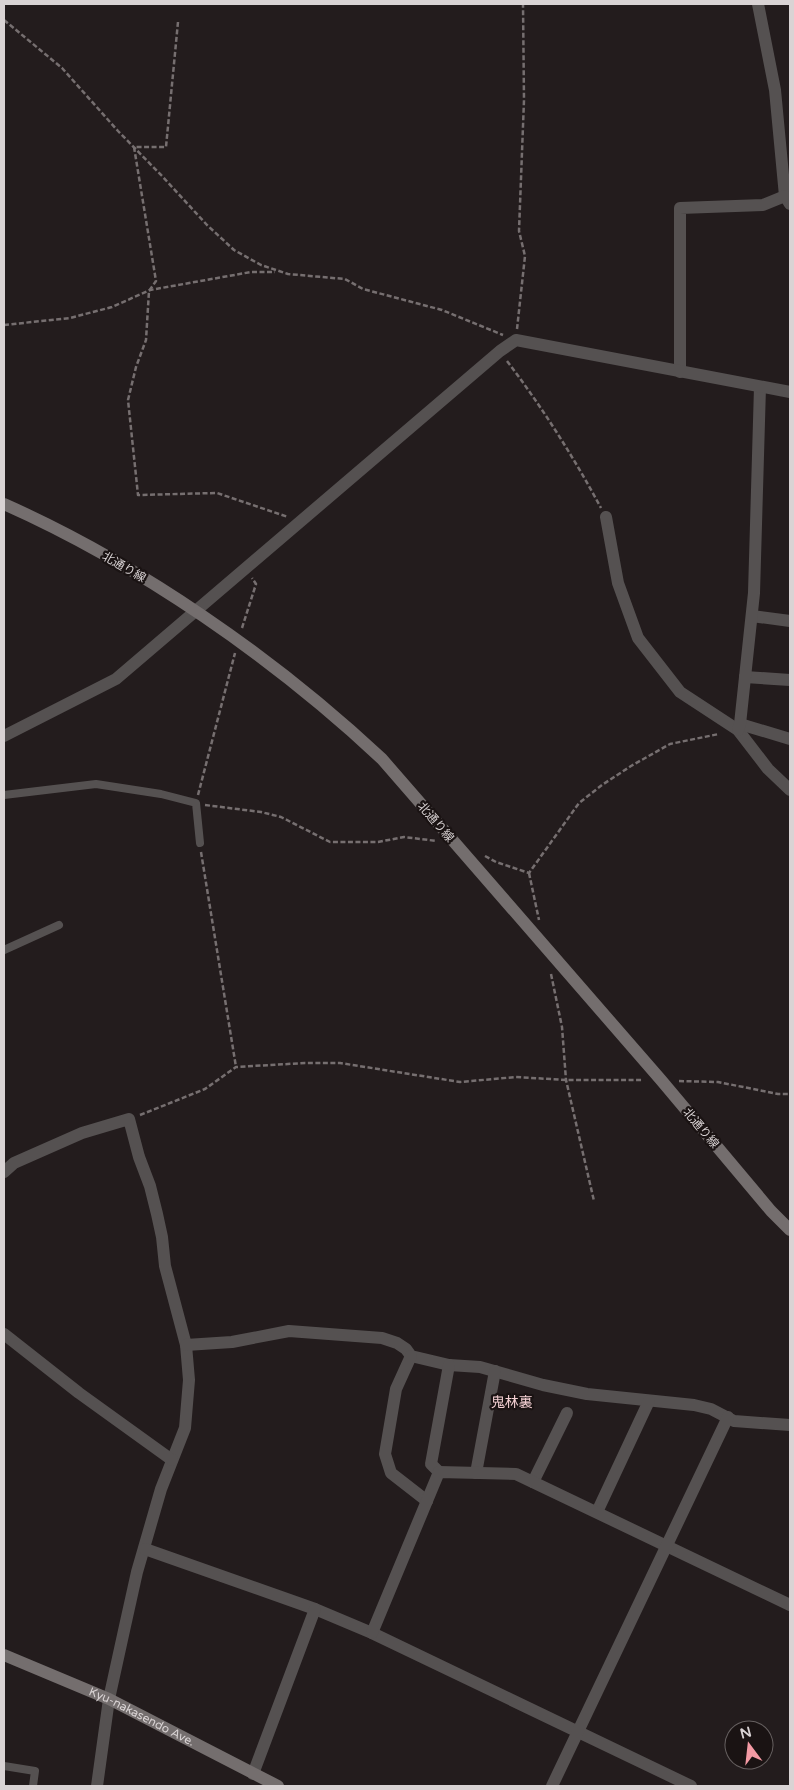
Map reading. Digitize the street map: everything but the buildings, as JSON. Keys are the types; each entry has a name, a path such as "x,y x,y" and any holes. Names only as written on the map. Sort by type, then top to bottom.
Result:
{"street":[{"path":"680,372 680,208 763,205 788,200 774,90 758,4"},
{"path":"4,736 116,679 516,340 790,392"},
{"path":"760,387 754,593 739,727 768,769 790,790"},
{"name":"北通り線","path":"4,504 120,563 238,641 340,720 382,760 661,1080 771,1211 790,1230"},
{"path":"606,517 618,583 638,638 680,692 739,727 790,740"},
{"path":"752,616 790,621"},
{"path":"745,677 790,680"},
{"path":"4,1172 14,1163 82,1132 129,1119 139,1157 153,1196 162,1237 165,1266 186,1345 189,1380 184,1428 161,1489 137,1572 109,1699 98,1786"},
{"path":"186,1345 232,1342 289,1330 382,1338 406,1349 411,1356 449,1365 480,1367 543,1385 578,1392 694,1405 711,1409 734,1421 790,1425"},
{"path":"4,1334 79,1394 172,1460"},
{"path":"411,1356 396,1390 384,1454 391,1473 427,1502"},
{"path":"449,1365 431,1464 439,1472 516,1474 790,1605"},
{"path":"476,1473 495,1371"},
{"path":"598,1512 649,1401"},
{"path":"533,1482 567,1413"},
{"path":"552,1786 728,1417"},
{"path":"372,1633 439,1472"},
{"path":"145,1549 315,1609 372,1633 691,1786"},
{"path":"253,1774 315,1609"},
{"name":"Kyu-nakasendo Ave.","path":"4,1655 109,1699 270,1784"}],"lane":[{"path":"4,795 96,784 161,794 196,803 200,843"},
{"path":"4,950 59,925"},
{"path":"4,1766 35,1771 33,1786"}],"path":[{"path":"4,20 62,68 207,225 234,250 260,265 280,272 345,280 362,289 442,310 516,340 525,256 519,231 524,100 523,4"},
{"path":"134,147 166,148 178,22"},
{"path":"134,147 156,281 150,290 146,340 136,367 128,400 138,495 217,493 302,521"},
{"path":"4,325 70,318 112,307 150,290 251,272 280,272"},
{"path":"500,352 540,404 579,467 606,517"},
{"path":"245,569 256,584 238,641 196,803 261,812 281,818 330,842 378,842 404,837 455,844"},
{"path":"539,920 528,872 579,803 631,766 670,744 739,727"},
{"path":"200,843 236,1067"},
{"path":"481,854 496,862 528,872"},
{"path":"545,949 562,1027 566,1080 594,1201"},
{"path":"129,1119 205,1089 236,1067 305,1063 340,1063 460,1082 516,1077 566,1080 718,1082 778,1094 790,1094"}],"district":[{"name":"鬼林裏","path":"512,1402"}]}
